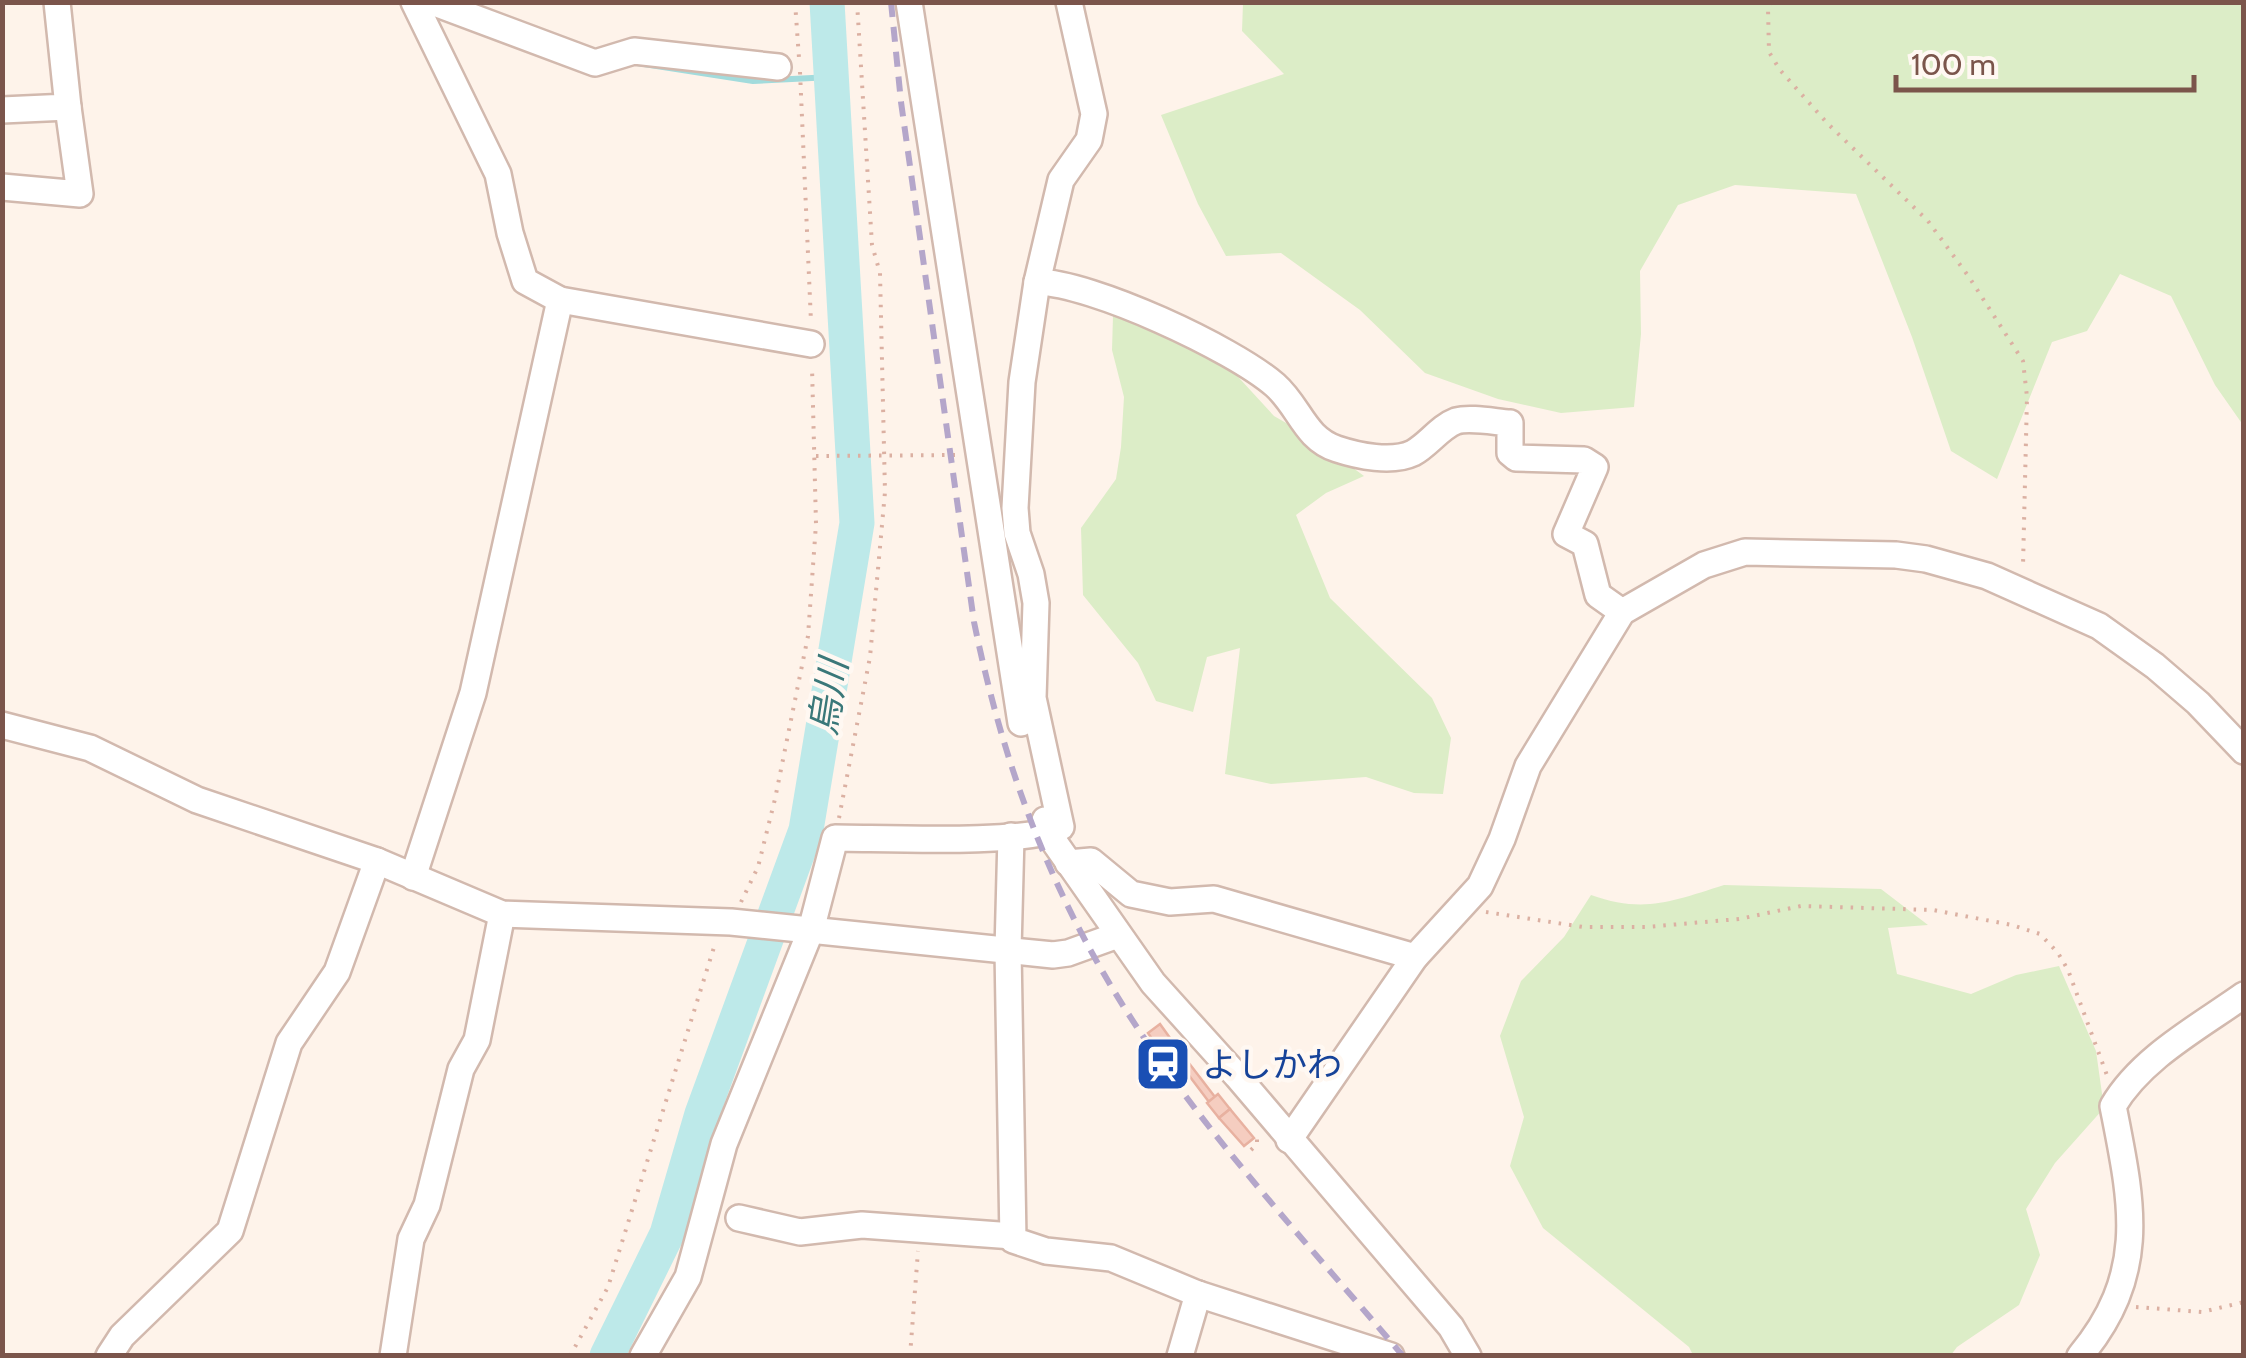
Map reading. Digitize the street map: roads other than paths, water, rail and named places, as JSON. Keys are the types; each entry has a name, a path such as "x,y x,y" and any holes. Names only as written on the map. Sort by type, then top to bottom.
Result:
{"street":[{"path":"2,187 80,194 57,2"},
{"path":"414,2 498,174 525,281 560,300 811,344"},
{"path":"432,2 594,63 634,51 778,67"},
{"path":"909,2 1021,722 1048,833 1153,983 1451,1326 1468,1356"},
{"path":"644,1356 688,1277 724,1144 807,929 835,838 1011,836 1048,833 1061,826 1033,698 1036,604 1014,508 1022,382 1037,282 1062,180 1089,140 1094,114 1069,2"},
{"path":"2,110 68,107"},
{"path":"1037,282 1057,282 1166,322 1224,352 1274,385 1298,412 1314,439 1336,449 1370,457 1410,454 1457,421 1510,423 1510,454 1516,458 1584,460 1595,467 1566,534 1585,544 1598,596 1622,612"},
{"path":"413,877 473,692 560,300"},
{"path":"980,452 1019,452"},
{"path":"1289,1140 1415,958 1480,886 1528,766 1622,612 1704,565 1745,552 1926,559 1987,576 2099,626 2198,703 2244,751"},
{"path":"2,724 90,748 198,800 377,861 502,914 739,923 1053,955 1118,935"},
{"path":"1011,836 1008,950 1013,1240 1046,1252 1111,1258 1198,1294 1391,1356"},
{"path":"109,1356 122,1336 230,1230 289,1042 337,972 377,861"},
{"path":"1068,863 1091,861 1131,894 1170,902 1214,899 1415,958"},
{"path":"393,1356 411,1238 427,1205 460,1069 477,1040 502,914"},
{"path":"2080,1356 2101,1330 2129,1259 2129,1188 2113,1106 2158,1057 2244,995"},
{"path":"739,1218 800,1232 862,1225 1013,1236"},
{"path":"1180,1356 1198,1294"}],"waterway":[{"name":"烏川","path":"607,1356 667,1234 702,1114 806,830 857,523 827,2"},
{"path":"631,62 753,81 832,77"}],"railway":[{"path":"891,2 901,102 974,622 1019,790 1062,894 1149,1045 1240,1165 1403,1356"}],"place":[{"name":"よしかわ","path":"1163,1064"}]}
